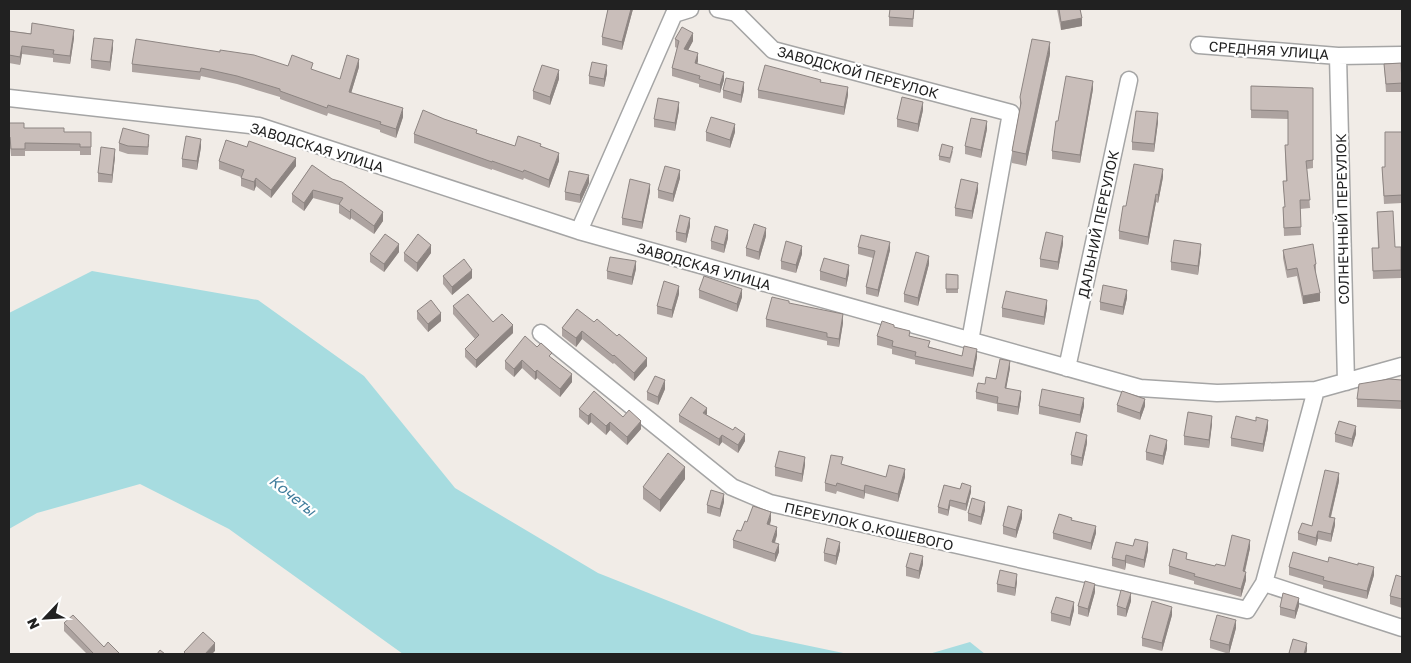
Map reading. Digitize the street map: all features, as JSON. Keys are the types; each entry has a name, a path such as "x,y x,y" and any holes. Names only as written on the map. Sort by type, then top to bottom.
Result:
{"street":[{"path":"579,231 675,12 690,9"},
{"name":"ЗАВОДСКОЙ ПЕРЕУЛОК","path":"718,9 736,12 772,50 1011,113 970,341"},
{"name":"СРЕДНЯЯ УЛИЦА","path":"1199,45 1338,56 1402,55"},
{"name":"СОЛНЕЧНЫЙ ПЕРЕУЛОК","path":"1338,56 1346,382"},
{"name":"ДАЛЬНИЙ ПЕРЕУЛОК","path":"1067,368 1129,80"},
{"name":"ЗАВОДСКАЯ УЛИЦА","path":"9,98 259,126 579,231 1140,388 1217,393 1316,390 1402,366"},
{"name":"ПЕРЕУЛОК О.КОШЕВОГО","path":"541,333 732,487 770,503 1248,610 1264,583"},
{"path":"1316,390 1264,583 1402,628"}],"water":[{"name":"Кочеты","path":"92,271 258,300 364,376 455,488 598,573 752,634 848,654 403,654 229,529 140,484 37,513 9,529 9,313"},
{"path":"970,642 985,654 929,654"}],"building":[{"path":"608,9 631,9 622,42 602,37"},
{"path":"890,9 914,9 913,19 889,17"},
{"path":"1059,9 1080,9 1082,18 1061,22"},
{"path":"32,23 74,30 70,56 53,54 54,50 22,46 20,57 9,55 9,31 31,34"},
{"path":"682,27 693,33 684,49 698,53 695,63 724,72 720,85 699,79 700,76 672,68 679,41 675,39"},
{"path":"94,38 113,40 110,62 91,60"},
{"path":"136,39 220,52 220,50 254,55 288,66 292,55 313,63 311,69 340,79 347,55 359,59 349,92 403,108 396,129 380,124 381,122 328,105 327,108 280,91 280,89 237,76 201,68 200,72 132,64"},
{"path":"1032,39 1050,42 1026,154 1012,151 1021,103 1020,97"},
{"path":"592,62 607,65 604,79 589,76"},
{"path":"1401,63 1402,83 1386,84 1384,64"},
{"path":"542,65 559,70 550,97 533,91"},
{"path":"765,65 821,80 820,82 848,87 844,107 758,90"},
{"path":"1066,76 1093,81 1080,155 1052,151 1056,121 1058,121"},
{"path":"726,78 744,82 741,95 723,90"},
{"path":"1251,86 1313,88 1313,160 1306,161 1310,200 1300,200 1301,227 1284,228 1283,181 1287,181 1285,145 1288,145 1288,111 1251,110"},
{"path":"902,97 923,102 918,124 897,119"},
{"path":"658,98 679,102 675,123 654,119"},
{"path":"423,110 477,130 476,133 515,146 518,136 559,153 549,180 414,134"},
{"path":"1136,111 1158,113 1154,144 1132,142"},
{"path":"711,117 735,124 730,140 706,132"},
{"path":"971,118 987,121 981,150 965,146"},
{"path":"9,123 24,123 24,128 64,128 64,132 91,132 91,147 80,147 80,144 25,143 25,149 11,149"},
{"path":"123,128 149,135 148,147 128,146 119,143"},
{"path":"1385,132 1402,132 1402,195 1384,196 1382,167 1385,167"},
{"path":"186,136 201,139 197,161 182,159"},
{"path":"226,140 247,147 249,141 296,158 271,190 256,178 254,182 241,178 244,170 219,161"},
{"path":"942,144 953,147 950,158 939,156"},
{"path":"101,147 115,149 112,175 98,173"},
{"path":"1134,164 1163,169 1148,237 1119,231 1123,206 1126,206"},
{"path":"312,165 332,179 342,182 383,212 374,226 351,209 350,212 339,204 343,198 313,190 304,203 292,194"},
{"path":"665,166 680,170 673,194 658,190"},
{"path":"569,171 589,175 580,195 565,192"},
{"path":"630,179 650,184 642,222 622,218"},
{"path":"961,179 978,183 972,211 955,208"},
{"path":"1393,211 1395,247 1401,247 1401,270 1373,271 1372,248 1379,248 1377,212"},
{"path":"680,215 690,218 686,234 676,232"},
{"path":"754,224 766,228 759,252 746,248"},
{"path":"715,226 728,230 724,245 711,241"},
{"path":"1046,232 1063,236 1058,262 1040,259"},
{"path":"385,234 399,244 384,264 370,254"},
{"path":"418,234 431,245 417,263 404,253"},
{"path":"861,235 890,242 878,290 866,287 875,251 858,247"},
{"path":"1174,240 1201,244 1198,266 1171,262"},
{"path":"786,241 802,246 796,265 781,261"},
{"path":"1313,244 1316,264 1314,265 1320,293 1303,296 1297,268 1287,270 1283,250"},
{"path":"916,252 929,256 918,298 904,294"},
{"path":"610,257 636,261 632,277 607,271"},
{"path":"824,258 849,265 846,279 820,271"},
{"path":"464,259 472,270 452,287 443,276"},
{"path":"946,274 958,275 958,289 946,289"},
{"path":"704,276 742,289 737,304 699,290"},
{"path":"664,281 679,286 672,310 657,306"},
{"path":"1103,285 1127,290 1123,307 1100,302"},
{"path":"1006,291 1047,300 1044,317 1002,308"},
{"path":"468,294 493,322 502,314 513,325 476,360 465,349 479,335 453,306"},
{"path":"772,297 789,301 789,303 843,314 839,339 827,337 827,333 766,319"},
{"path":"431,300 441,313 428,324 417,311"},
{"path":"577,309 594,322 597,319 617,336 619,334 647,358 634,373 582,331 576,338 562,328"},
{"path":"882,321 894,325 894,327 910,331 909,336 930,341 928,347 962,356 964,346 977,349 973,369 915,356 916,352 892,346 893,341 877,336"},
{"path":"525,336 537,347 541,343 552,353 549,356 572,374 560,389 537,370 535,372 522,360 514,369 505,361"},
{"path":"1000,359 1010,361 1005,388 1021,391 1018,407 997,403 998,397 976,392 978,383 985,384 986,377 996,379"},
{"path":"655,376 665,380 658,397 647,392"},
{"path":"1389,379 1402,380 1402,401 1357,399 1359,384"},
{"path":"1042,389 1084,398 1080,415 1039,406"},
{"path":"594,391 623,417 629,410 641,421 627,437 610,422 606,426 591,413 588,416 579,409"},
{"path":"1122,391 1145,399 1140,413 1117,405"},
{"path":"691,397 707,408 703,413 733,430 735,427 745,434 738,445 722,435 719,439 679,415"},
{"path":"1188,412 1212,416 1209,440 1184,436"},
{"path":"1236,416 1256,421 1256,417 1268,420 1263,444 1231,438"},
{"path":"1339,421 1356,426 1352,439 1335,434"},
{"path":"1076,432 1087,435 1082,458 1071,455"},
{"path":"1150,435 1167,440 1163,456 1146,452"},
{"path":"779,451 805,457 802,474 775,467"},
{"path":"668,453 685,467 660,500 643,487"},
{"path":"831,455 843,457 841,464 886,477 889,465 905,469 898,494 865,485 864,491 837,483 836,486 825,483"},
{"path":"1325,470 1339,473 1329,517 1335,518 1331,534 1318,531 1316,538 1298,533 1302,523 1312,526"},
{"path":"962,483 971,486 966,504 950,500 948,510 938,507 944,485 960,489"},
{"path":"711,490 724,494 720,509 707,505"},
{"path":"972,498 985,502 981,517 968,513"},
{"path":"753,506 771,512 767,524 777,527 772,542 779,544 775,554 733,540 737,530 741,531 745,521 747,522"},
{"path":"1008,506 1022,510 1016,530 1003,526"},
{"path":"1059,514 1072,518 1071,520 1096,526 1091,543 1053,533"},
{"path":"1232,535 1250,540 1243,571 1246,572 1241,589 1194,576 1195,574 1169,566 1173,549 1187,553 1186,559 1215,566 1216,564 1225,566"},
{"path":"827,538 840,542 836,556 824,553"},
{"path":"1135,539 1148,542 1144,560 1126,555 1125,561 1112,558 1116,542 1133,546"},
{"path":"1293,552 1328,562 1329,557 1358,565 1358,563 1374,567 1367,591 1323,580 1324,577 1289,567"},
{"path":"910,553 923,556 919,571 906,567"},
{"path":"1000,570 1017,574 1015,588 997,584"},
{"path":"1396,575 1402,577 1402,599 1390,596"},
{"path":"1085,581 1095,584 1088,609 1078,606"},
{"path":"1121,590 1131,593 1126,609 1117,606"},
{"path":"1283,593 1299,598 1295,611 1280,607"},
{"path":"1056,597 1074,602 1070,618 1051,613"},
{"path":"1152,601 1172,607 1162,643 1142,638"},
{"path":"73,615 104,647 108,642 120,654 94,654 64,623"},
{"path":"1217,615 1236,620 1229,645 1210,640"},
{"path":"203,632 215,643 205,654 186,654 184,652"},
{"path":"1293,639 1307,643 1304,654 1289,653"},
{"path":"160,650 165,654 157,654"}]}
